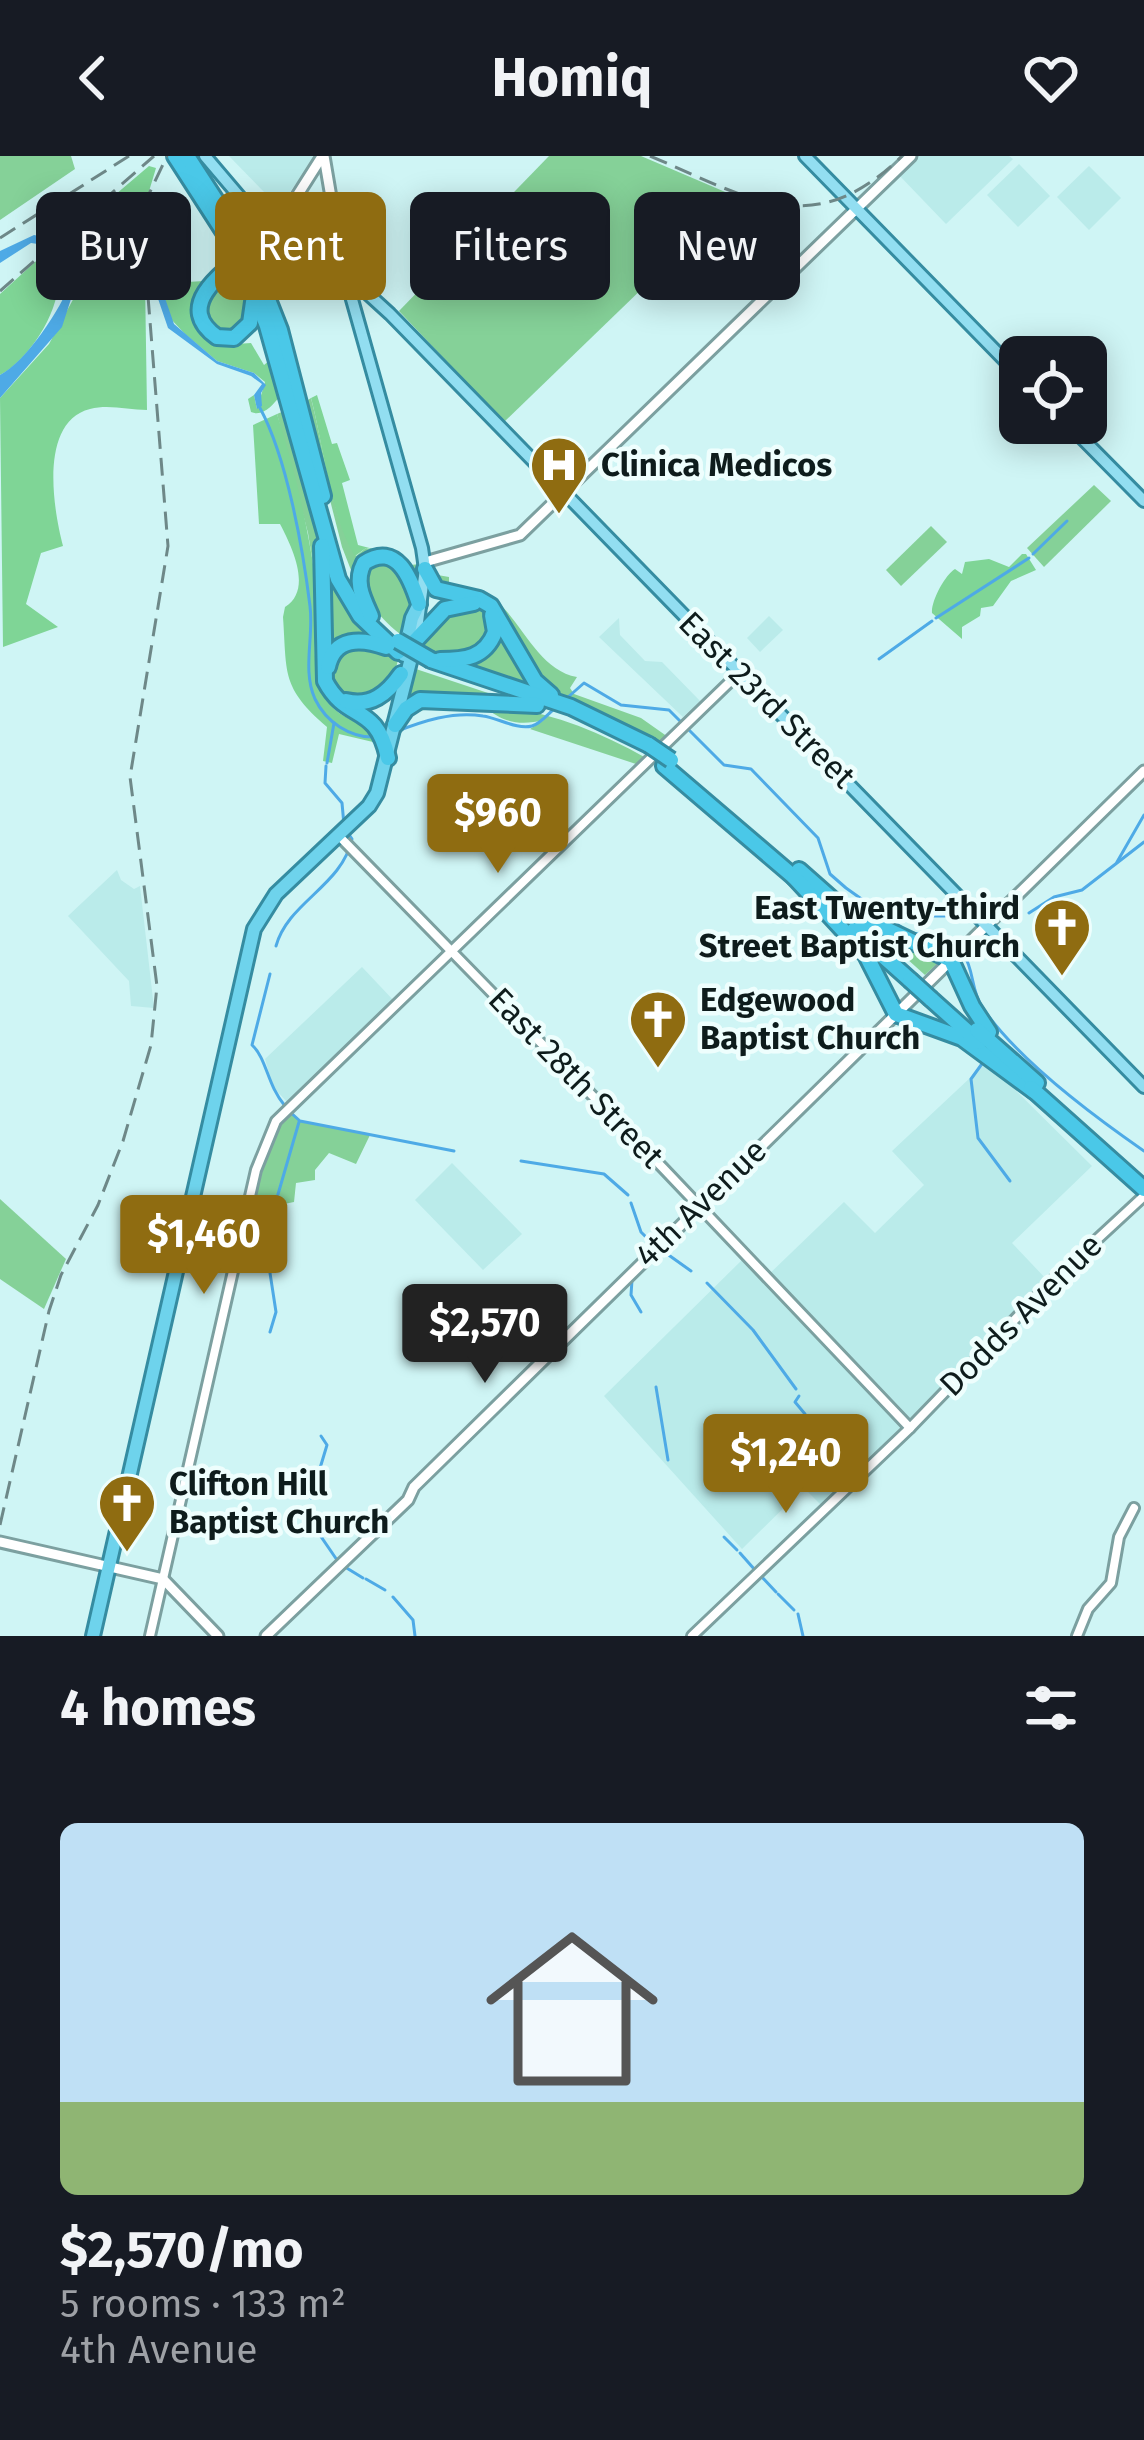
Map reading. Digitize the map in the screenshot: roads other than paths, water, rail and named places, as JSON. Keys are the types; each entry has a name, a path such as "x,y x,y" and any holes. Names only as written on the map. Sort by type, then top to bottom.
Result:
{"highway":[{"path":"180,158 215,210"},
{"path":"215,280 208,287 202,315 208,331 225,339 246,329 254,312 252,300"},
{"path":"256,300 291,392"},
{"path":"268,300 280,330 317,511 325,681 336,699 378,727 388,758"},
{"path":"296,412 350,584 398,646"},
{"path":"317,511 338,579 371,629 429,664 646,748"},
{"path":"94,1636 254,928 276,894 374,799 388,758 412,618 419,604 404,568 376,556 359,571 361,593 371,616"},
{"path":"425,565 436,589 479,599 491,607 536,681 571,707 668,763 830,897 1141,1185"},
{"path":"398,646 354,640 336,648 328,670 333,689 352,703 376,699 401,682 416,640 436,616 460,603 474,603 491,614 495,632 482,652 429,664"},
{"path":"429,664 571,707"},
{"path":"394,730 406,710 421,700 537,704"},
{"path":"668,763 913,977"},
{"path":"794,877 866,955 896,1014 962,1039 1032,1084"},
{"path":"830,897 875,927 951,960 985,1026 1032,1084"}],"main road":[{"name":"East 23rd Street","path":"209,156 241,192"},
{"path":"296,192 321,156"},
{"path":"296,192 321,156"},
{"path":"321,156 328,192"},
{"path":"805,156 999,354"},
{"path":"425,565 520,536 910,156"},
{"path":"352,300 425,565 416,640"},
{"name":"East 23rd Street","path":"376,300 390,314"},
{"name":"East 23rd Street","path":"376,300 1144,1087"},
{"path":"1087,444 1144,501"},
{"name":"4th Avenue","path":"266,1636 1144,771"},
{"path":"0,1542 163,1580 218,1636"}],"street":[{"path":"150,1636 256,1170 269,1132 740,672"},
{"name":"East 28th Street","path":"338,835 910,1427"},
{"name":"Dodds Avenue","path":"692,1636 910,1427 1141,1185"},
{"path":"1077,1636 1088,1609 1111,1583 1119,1537 1141,1506"}],"water":[{"path":"36,235 36,244 0,263 0,251"},
{"path":"62,300 71,300 62,327 0,398 0,375 21,359"},
{"path":"158,300 166,300 174,324 217,361 254,373 266,385 262,406 257,409 254,395 262,384 217,364 168,328"}],"waterway":[{"path":"260,408 278,452 298,531 311,618 311,688 326,715 340,727 375,737"},
{"path":"1033,554 1067,521"},
{"path":"936,618 1029,558"},
{"path":"879,659 932,621"},
{"path":"567,698 584,683 621,705 669,710 724,765 751,769 818,838 830,874 846,888 908,932 951,941 958,948"},
{"path":"395,732 461,715 532,726 555,708"},
{"path":"327,763 334,723"},
{"path":"326,766 325,783 342,803 344,825"},
{"path":"1117,862 1144,815"},
{"path":"276,946 292,917 338,869 352,839 348,833"},
{"path":"1029,913 1054,897 1082,890 1144,842"},
{"path":"884,916 955,916"},
{"path":"964,955 976,994 997,1027 1035,1066 1144,1151"},
{"path":"270,974 252,1045 285,1106"},
{"path":"984,1061 971,1079 978,1138 1010,1181"},
{"path":"290,1112 300,1121 454,1151"},
{"path":"265,1239 299,1122"},
{"path":"521,1161 604,1174 628,1195"},
{"path":"631,1203 641,1232 653,1244"},
{"path":"266,1247 276,1312 270,1332"},
{"path":"663,1251 691,1271"},
{"path":"632,1280 631,1295 641,1312"},
{"path":"707,1283 753,1330 796,1389"},
{"path":"656,1387 668,1460"},
{"path":"799,1396 795,1402 805,1414"},
{"path":"311,1498 327,1445 321,1436"},
{"path":"311,1522 337,1560"},
{"path":"724,1537 737,1550"},
{"path":"740,1553 755,1570"},
{"path":"345,1567 363,1578"},
{"path":"761,1576 776,1592"},
{"path":"366,1579 385,1590"},
{"path":"778,1594 794,1610"},
{"path":"393,1597 413,1620 415,1636"},
{"path":"798,1614 803,1636"}],"railway":[{"path":"0,238 129,156"},
{"path":"0,291 154,156"},
{"path":"0,1525 49,1311 123,1141 151,1045 157,986 130,777 168,546 143,234 148,196 167,156"},
{"path":"650,156 749,197 809,205 838,199 869,183 902,156"}],"place":[{"name":"Clinica Medicos","path":"559,516"},
{"name":"East Twenty-third Street Baptist Church","path":"1062,978"},
{"name":"Edgewood Baptist Church","path":"658,1070"},
{"name":"Clifton Hill Baptist Church","path":"127,1554"}]}
